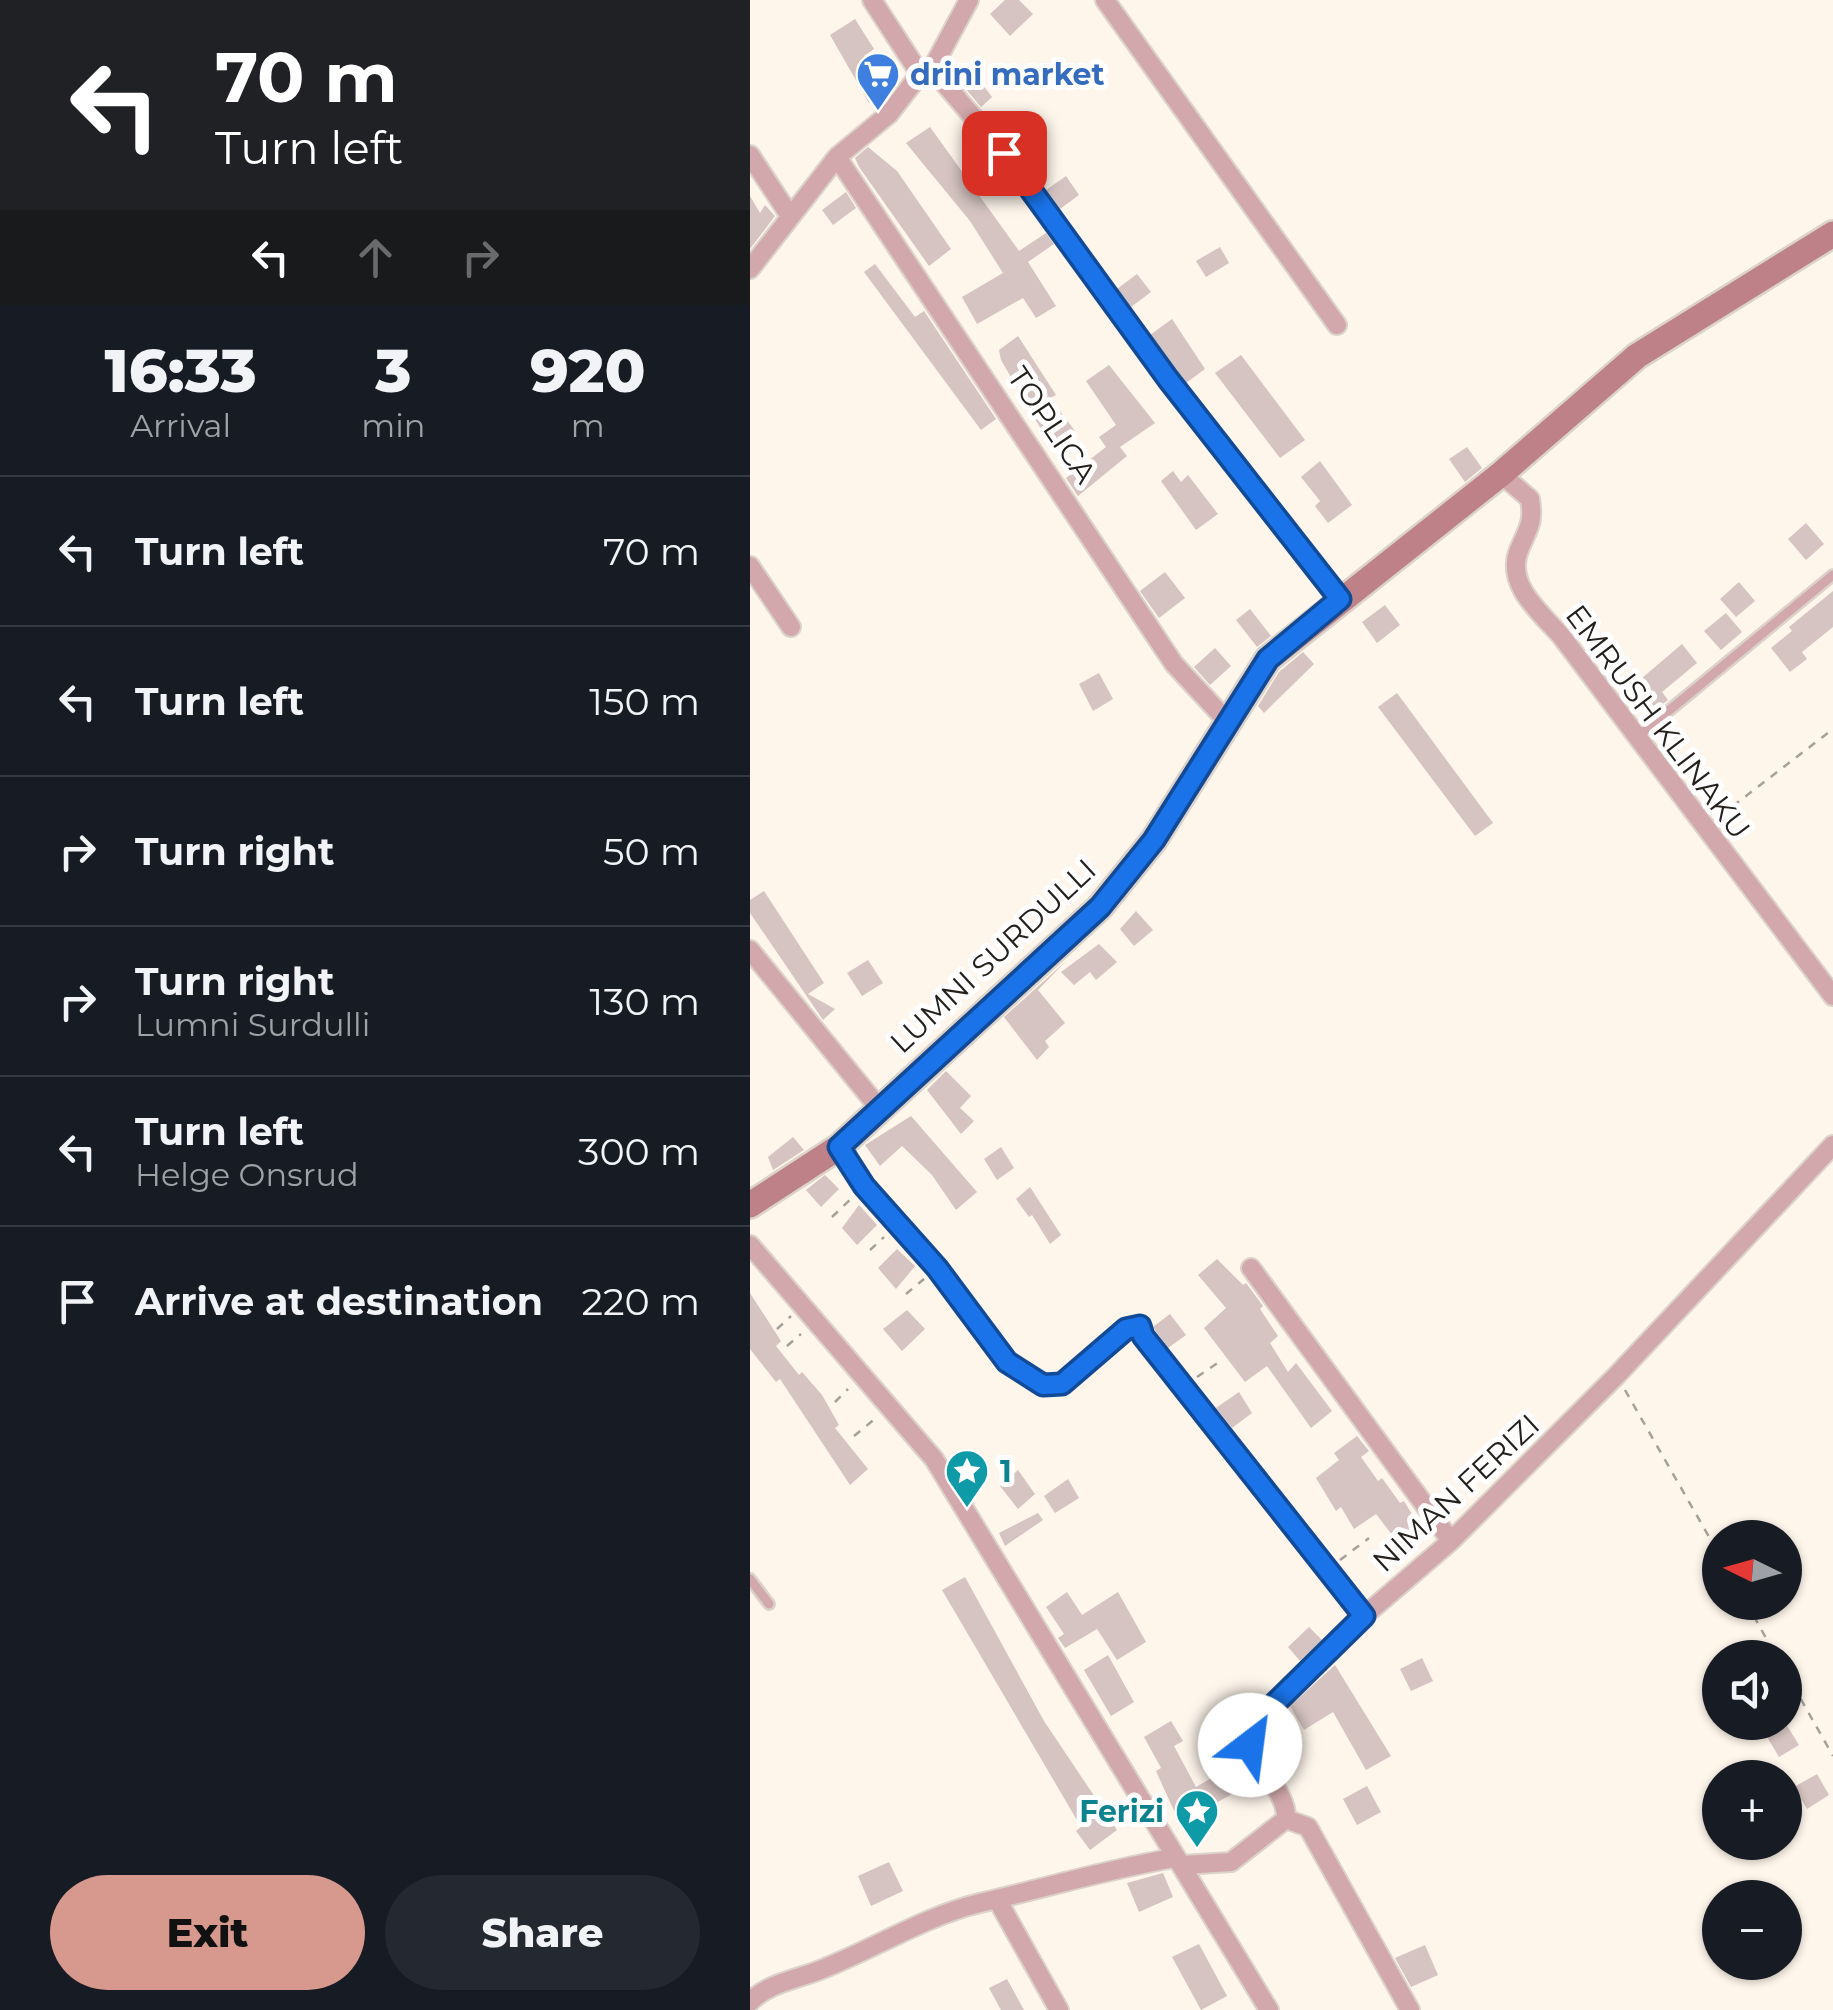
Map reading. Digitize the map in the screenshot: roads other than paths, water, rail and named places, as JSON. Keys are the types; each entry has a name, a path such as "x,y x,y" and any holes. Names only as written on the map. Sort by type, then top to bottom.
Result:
{"street":[{"path":"872,0 926,72 1004,153 1168,379 1340,599"},
{"path":"750,269 837,157 889,114 926,72 970,0"},
{"path":"1105,0 1337,324"},
{"path":"750,155 790,216"},
{"name":"TOPLICA","path":"837,157 1040,456 1174,664 1226,720"},
{"name":"LUMNI SURDULLI","path":"750,1205 839,1147 1100,907 1154,840 1226,720 1268,659 1501,474 1637,356 1833,234"},
{"name":"EMRUSH KLINAKU","path":"1501,474 1530,499 1534,526 1518,553 1519,588 1562,637 1833,996"},
{"path":"750,566 792,626"},
{"path":"750,950 879,1108"},
{"name":"NIMAN FERIZI","path":"1286,1818 1287,1802 1250,1745 1249,1732 1364,1616 1451,1540 1617,1375 1833,1144"},
{"path":"839,1147 864,1186 937,1268 1007,1362 1043,1385 1062,1384 1126,1329 1137,1325 1364,1616"},
{"path":"750,1245 944,1474 1269,2010"},
{"path":"1251,1268 1451,1540"},
{"path":"750,2002 762,1990 810,1975 978,1903 998,1901 1091,1872 1174,1858 1183,1865 1231,1862 1286,1818 1308,1827 1410,2010"},
{"path":"998,1901 1059,2010"}],"lane":[{"path":"1635,738 1833,576"},
{"path":"750,1579 769,1604"}],"place":[{"name":"drini market","path":"878,112"},
{"name":"1","path":"967,1509"},
{"name":"Ferizi","path":"1197,1849"}]}
